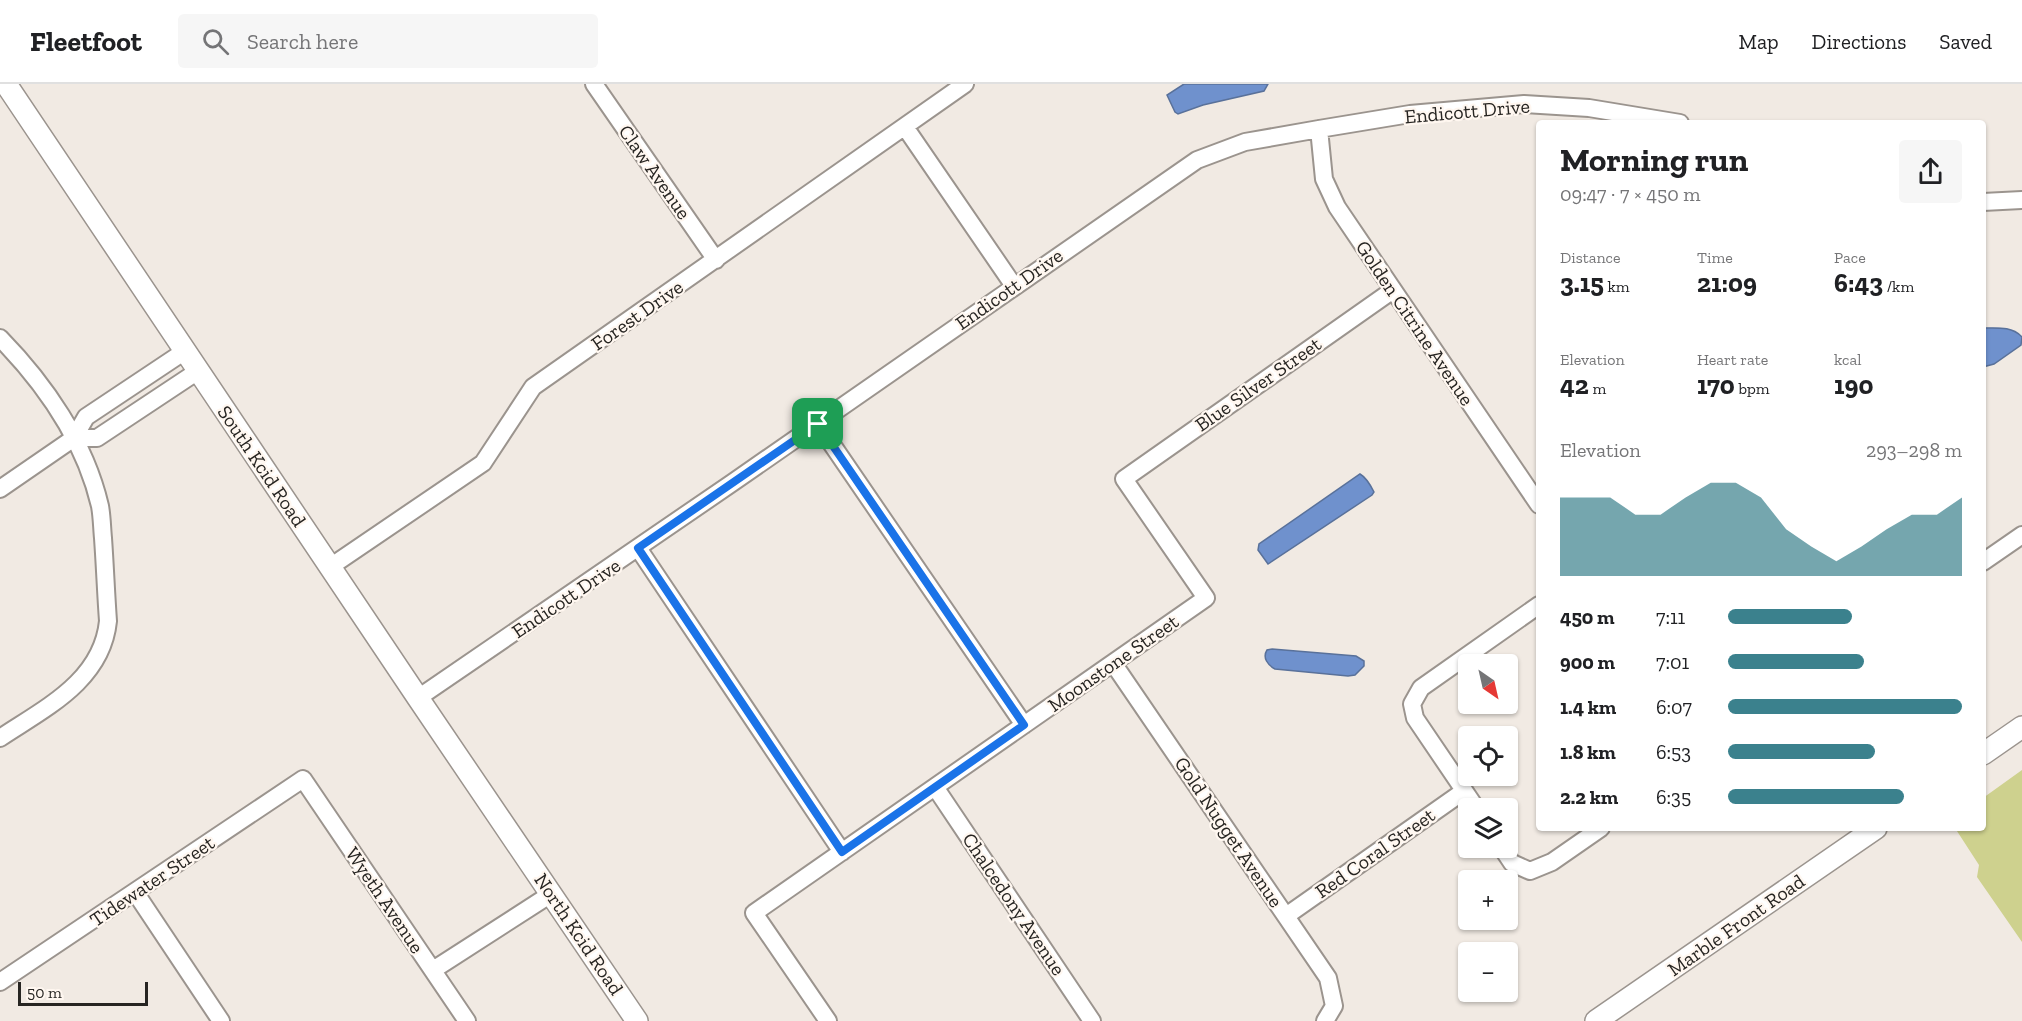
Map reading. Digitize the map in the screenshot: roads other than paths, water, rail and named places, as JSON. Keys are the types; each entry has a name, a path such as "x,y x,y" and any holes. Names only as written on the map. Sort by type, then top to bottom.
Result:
{"street":[{"name":"South Kcid Road","path":"6,84 520,848"},
{"name":"Claw Avenue","path":"594,84 716,260"},
{"name":"Forest Drive","path":"330,567 483,463 533,387 965,84"},
{"name":"Endicott Drive","path":"418,698 818,424 1197,160 1245,142 1410,114 1524,104 1589,116 1641,120"},
{"path":"905,127 1014,286"},
{"name":"Golden Citrine Avenue","path":"1319,129 1324,179 1337,207 1536,502"},
{"path":"1986,202 2022,201"},
{"name":"Blue Silver Street","path":"1206,598 1124,479 1393,290"},
{"path":"0,338 19,357 49,397 74,438 88,468 100,508 108,621 101,652 73,688 0,738"},
{"path":"0,489 74,438 86,417 185,351"},
{"path":"74,438 97,438 198,371"},
{"path":"818,424 1024,725"},
{"path":"1986,560 2022,535"},
{"path":"638,548 842,852"},
{"name":"Moonstone Street","path":"828,1021 754,913 1206,598"},
{"path":"1469,798 1415,718 1412,704 1420,688 1536,607"},
{"name":"Gold Nugget Avenue","path":"1113,663 1328,978 1334,1006 1325,1021"},
{"path":"1986,752 2022,727"},
{"name":"Tidewater Street","path":"0,982 303,779"},
{"name":"Wyeth Avenue","path":"303,779 467,1021"},
{"name":"Chalcedony Avenue","path":"935,787 1092,1021"},
{"name":"Red Coral Street","path":"1286,916 1464,791"},
{"path":"1509,858 1512,863 1530,871 1552,862 1597,831"},
{"name":"Marble Front Road","path":"1596,1021 1872,831"},
{"name":"North Kcid Road","path":"520,848 637,1021"},
{"path":"135,892 221,1021"},
{"path":"433,970 551,894"}],"water":[{"path":"1184,84 1268,84 1264,91 1203,105 1178,114 1167,95"},
{"path":"1986,328 2004,328 2018,333 2022,337 2021,345 1994,364 1986,366"},
{"path":"1360,474 1372,487 1374,492 1372,495 1268,564 1258,550 1259,544"},
{"path":"1267,650 1356,656 1364,661 1364,666 1355,675 1348,676 1275,669 1265,658"}]}
